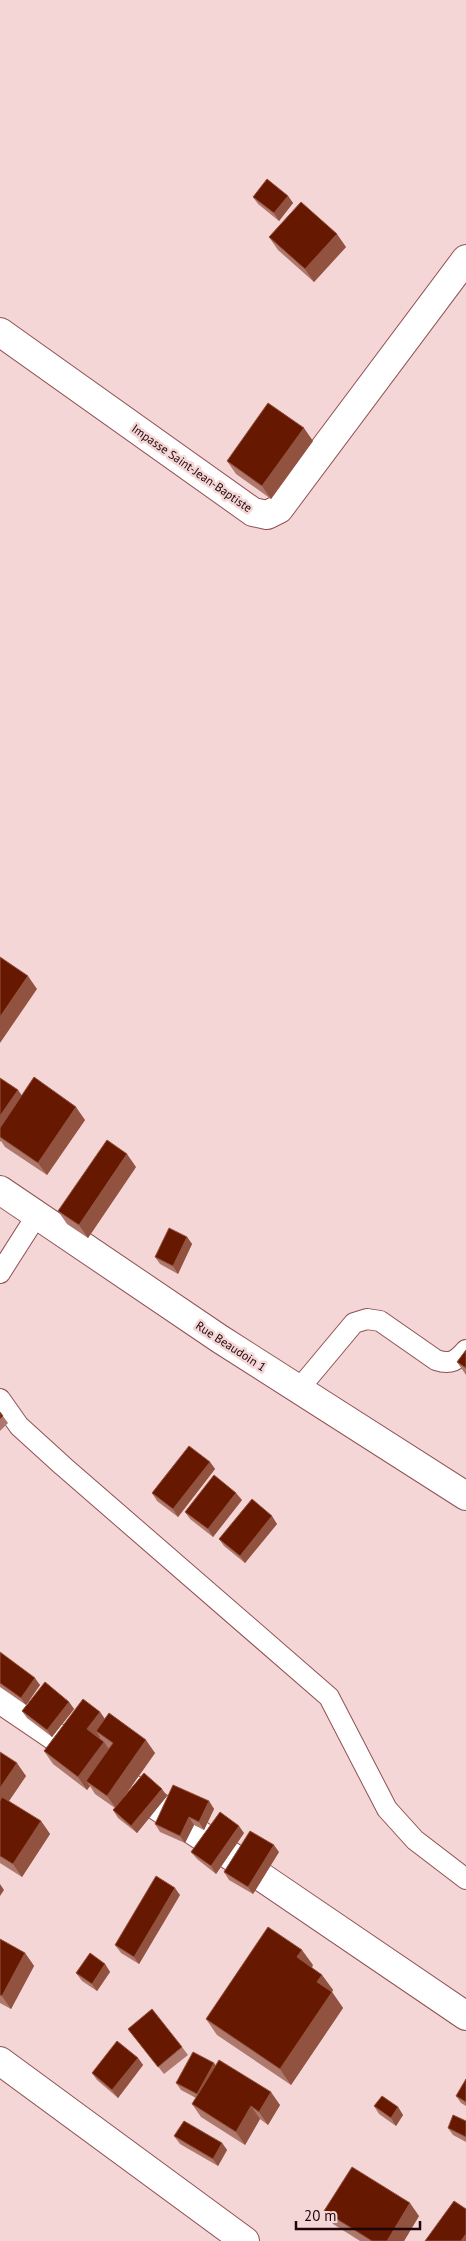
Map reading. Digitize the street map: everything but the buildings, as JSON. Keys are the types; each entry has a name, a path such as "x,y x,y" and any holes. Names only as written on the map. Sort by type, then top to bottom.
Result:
{"street":[{"name":"Impasse Saint-Jean-Baptiste","path":"0,332 253,512 267,515 279,509 466,259"},
{"name":"Rue Beaudoin 1","path":"0,1190 220,1340 466,1496"},
{"path":"0,1699 465,2014"},
{"path":"0,2061 245,2241"}],"lane":[{"path":"0,1274 37,1215"},
{"path":"298,1390 354,1323 367,1319 380,1322 436,1360 445,1363 456,1361 466,1350"},
{"path":"0,1399 20,1426 63,1466 329,1697 388,1808 415,1840 466,1879"}]}
